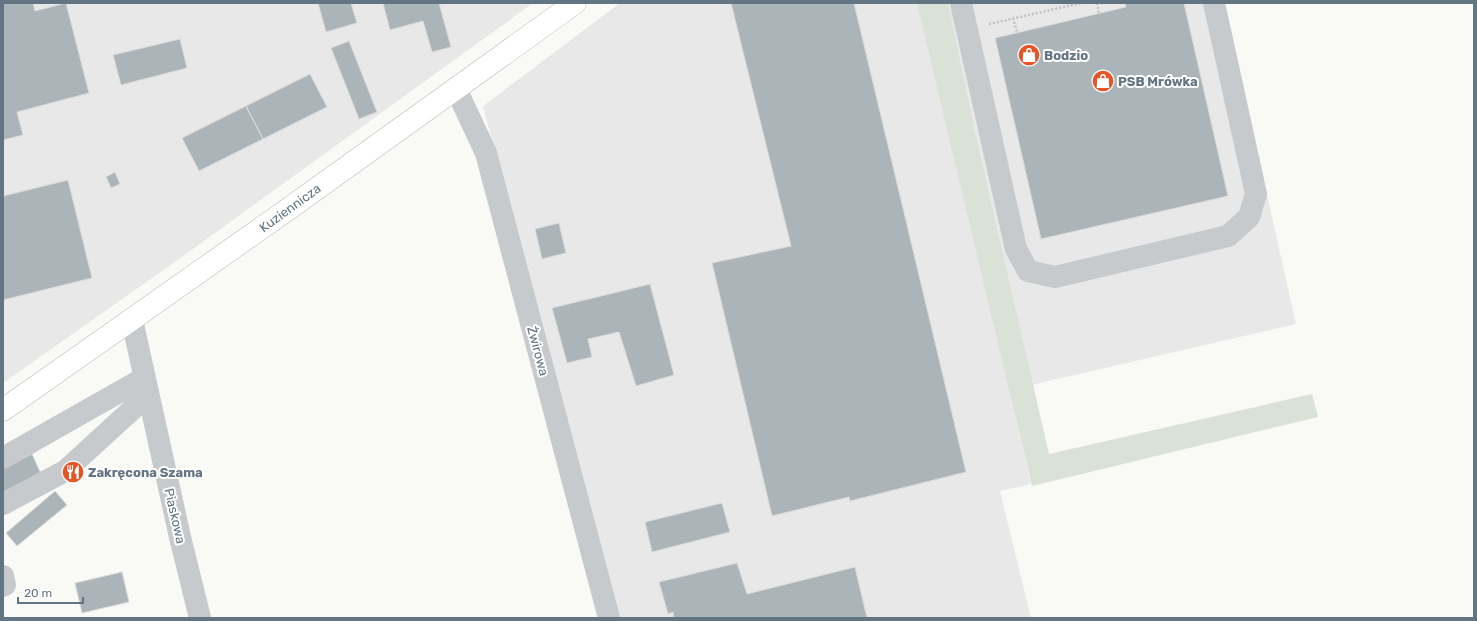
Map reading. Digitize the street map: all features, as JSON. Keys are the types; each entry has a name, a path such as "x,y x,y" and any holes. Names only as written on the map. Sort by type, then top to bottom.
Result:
{"main road":[{"name":"Kuziennicza","path":"3,410 132,320 575,3"}],"lane":[{"path":"962,3 1016,249 1028,271 1054,277 1228,236 1249,217 1256,194 1214,3"},
{"name":"Żwirowa","path":"456,89 486,153 609,618"},
{"name":"Piaskowa","path":"132,320 180,537 200,618"},
{"path":"3,458 146,386"},
{"path":"3,504 65,471 146,386"},
{"path":"3,576 6,585 3,586"}],"path":[{"path":"988,24 1081,3"},
{"path":"1097,3 1099,14"},
{"path":"1014,18 1017,32"}],"shaded area":[{"path":"3,3 533,3 179,259 3,383"},
{"path":"620,3 1224,3 1296,324 1009,390 1031,484 1000,491 1031,618 617,618 483,106"},
{"path":"917,3 948,3 975,133 1049,454 1312,394 1318,417 1032,486"}],"building":[{"path":"3,3 33,3 35,11 66,3 89,93 17,112 23,135 3,140"},
{"path":"318,3 351,3 357,23 326,32"},
{"path":"383,3 439,3 451,47 432,52 423,21 390,30"},
{"path":"731,3 854,3 966,472 850,501 849,497 772,516 712,263 791,246"},
{"name":"PSB Mrówka","path":"1125,3 1184,3 1228,196 1041,239 995,38 1126,7"},
{"path":"180,39 187,68 121,85 113,55"},
{"path":"349,41 377,112 359,119 331,48"},
{"path":"310,74 327,107 263,139 246,106"},
{"path":"246,106 263,139 199,171 182,138"},
{"path":"115,172 120,184 111,188 106,177"},
{"path":"68,180 92,278 3,300 3,196"},
{"path":"559,223 566,253 542,259 535,229"},
{"path":"650,284 674,375 636,386 619,332 588,339 592,357 567,363 552,308"},
{"path":"32,454 41,474 3,492 3,468"},
{"path":"55,491 67,505 17,546 6,533"},
{"path":"722,503 730,532 652,552 645,522"},
{"path":"737,563 747,594 855,567 867,618 674,618 673,612 668,614 659,582"},
{"path":"122,572 129,602 82,613 75,583"}],"place":[{"name":"Bodzio","path":"1029,55"},
{"name":"PSB Mrówka","path":"1103,81"},
{"name":"Zakręcona Szama","path":"73,472"}]}
